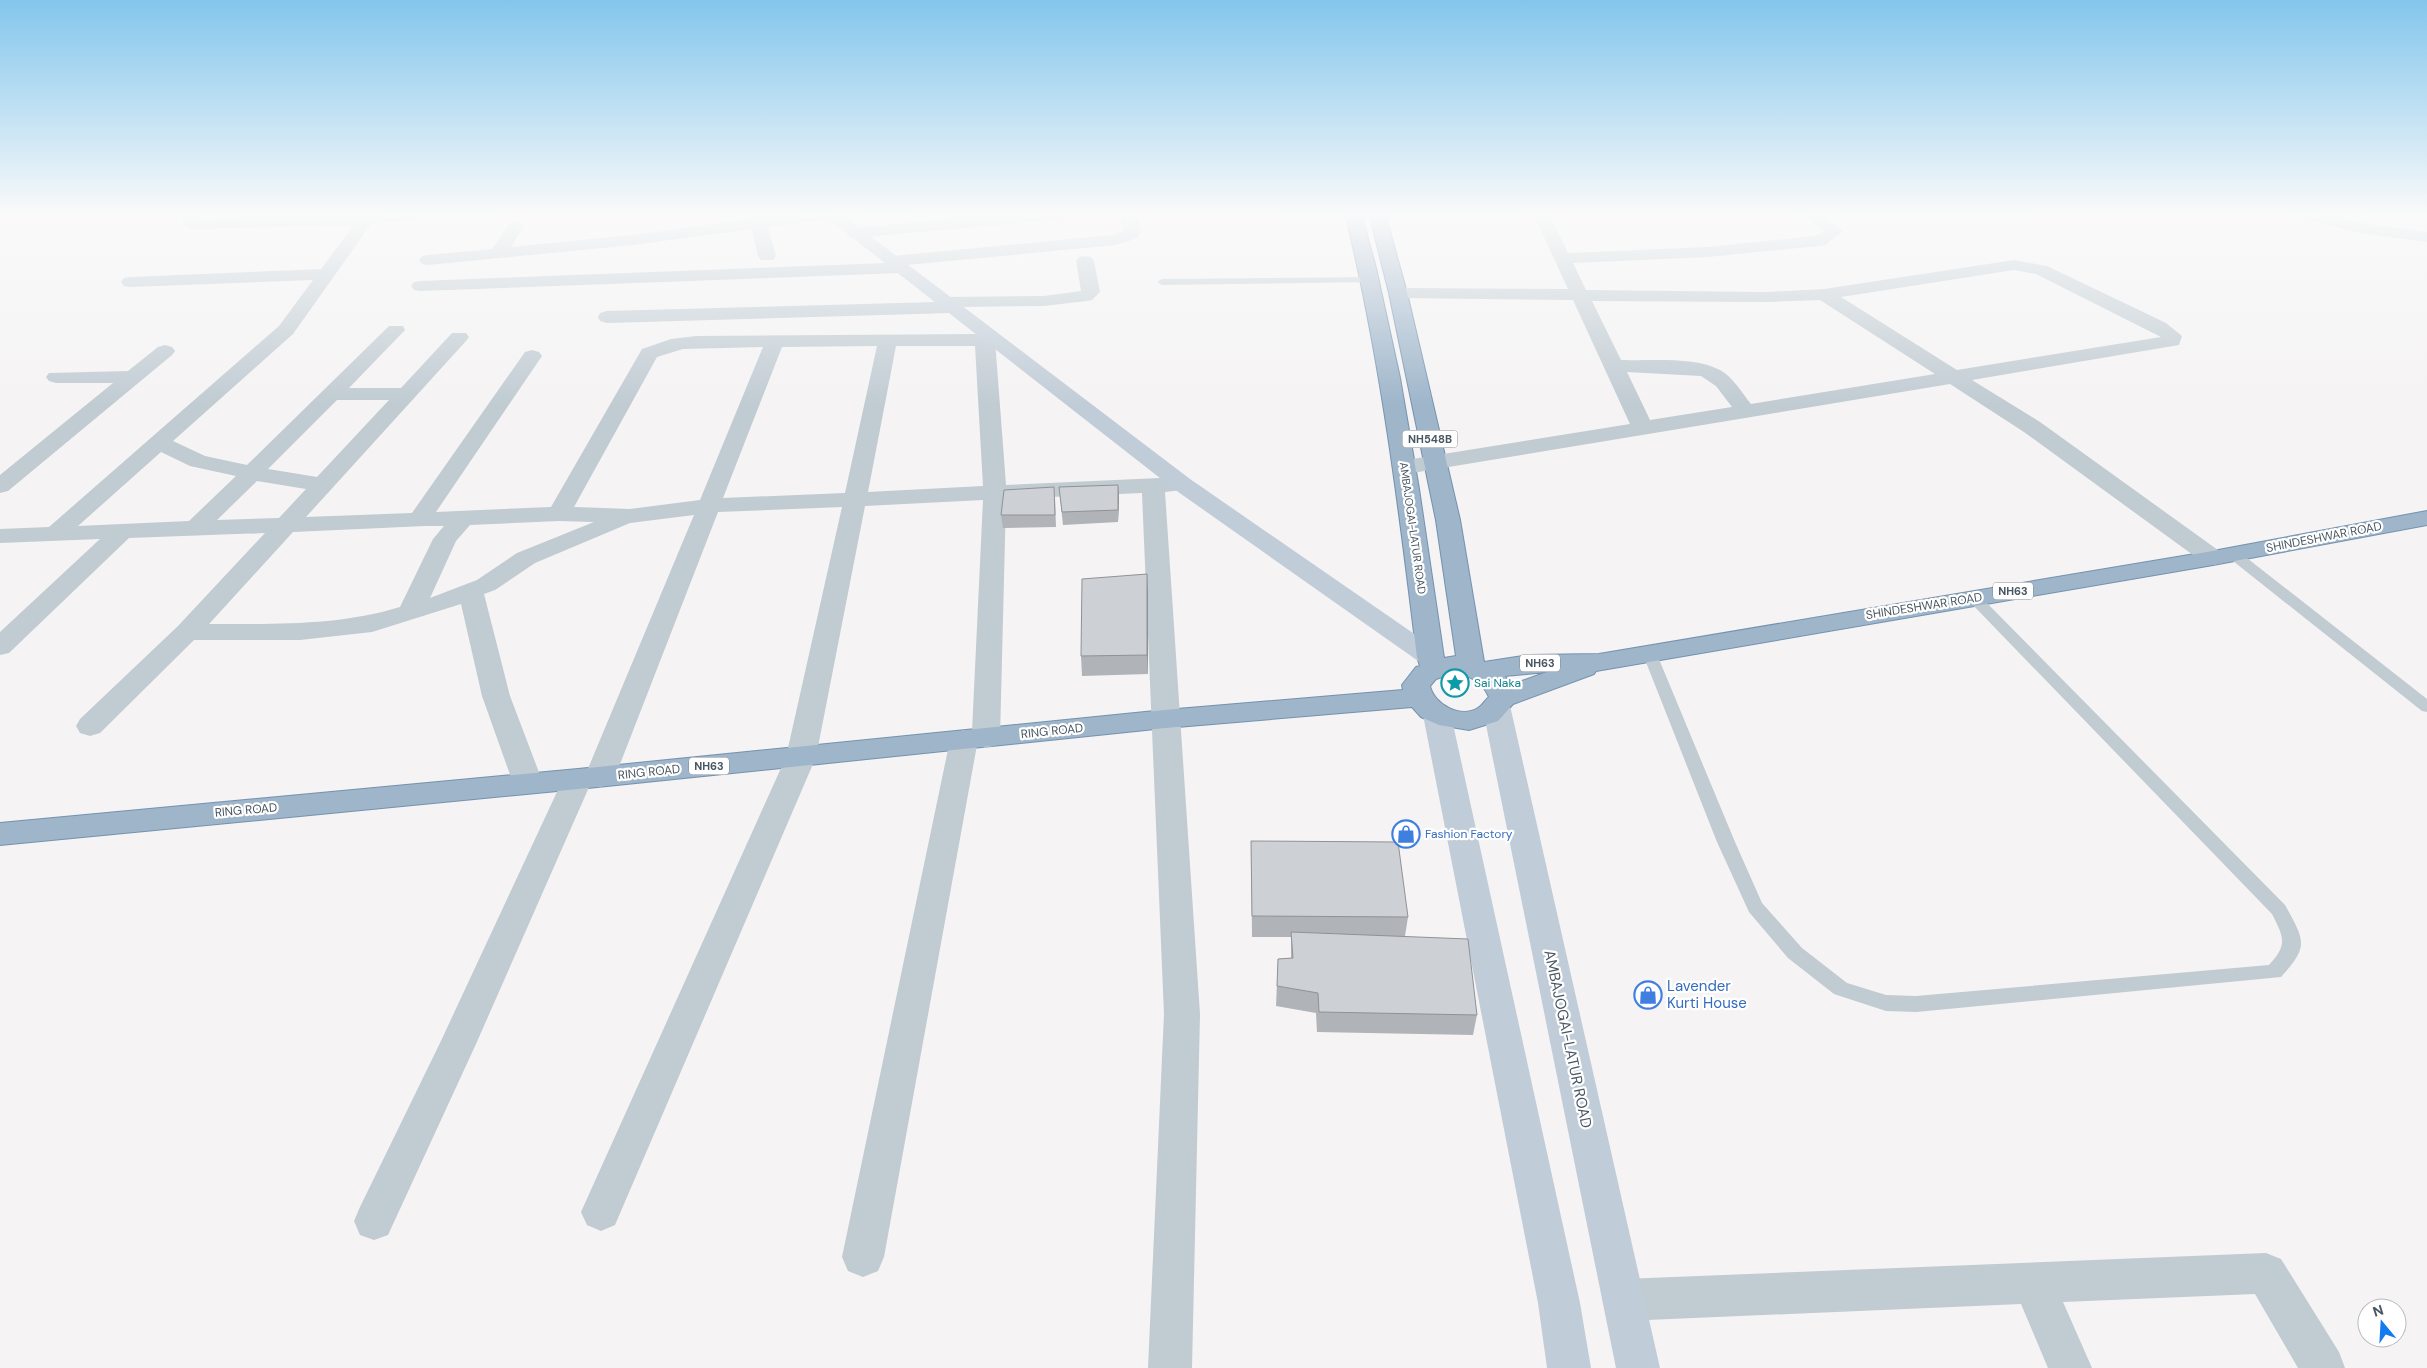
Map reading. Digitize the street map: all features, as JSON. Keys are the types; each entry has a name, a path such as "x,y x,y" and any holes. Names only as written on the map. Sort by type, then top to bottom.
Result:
{"highway":[{"name":"AMBAJOGAI-LATUR ROAD","path":"1371,277 1406,467 1432,662"},
{"name":"NH548B","path":"1394,277 1448,520 1477,669"},
{"name":"SHINDESHWAR ROAD","path":"1477,669 1530,664 1599,662 2223,556 2427,518"},
{"path":"1477,669 1432,662 1415,686 1427,706 1453,719 1470,720 1486,717 1500,704"},
{"name":"SHINDESHWAR ROAD","path":"1500,704 1599,662"},
{"name":"AMBAJOGAI-LATUR ROAD","path":"1477,669 1498,683 1500,704"},
{"name":"RING ROAD","path":"0,834 589,778 1165,719 1427,706"}],"main road":[{"path":"911,277 985,336 1182,484 1432,662"},
{"name":"AMBAJOGAI-LATUR ROAD","path":"1500,704 1638,1368"},
{"path":"1427,706 1559,1304 1569,1368"}],"street":[{"path":"130,282 256,277"},
{"path":"55,534 286,330 324,277"},
{"path":"420,286 639,277"},
{"path":"607,316 1044,301 1086,296 1091,292 1088,277"},
{"path":"1571,277 1643,428"},
{"path":"1398,293 1766,297 1824,294 1936,277"},
{"path":"1406,467 2172,341 2172,336 2159,327 2055,277"},
{"path":"445,306 462,285"},
{"path":"1824,294 2032,427 2223,556"},
{"path":"195,529 396,330"},
{"path":"559,514 649,353 667,345 985,336 995,492 975,739 863,1257"},
{"path":"90,726 187,632 287,526 459,337"},
{"path":"601,1212 801,757 857,499 888,340"},
{"path":"374,1221 458,1044 589,778 708,506 775,342"},
{"path":"0,486 165,351"},
{"path":"418,521 532,356"},
{"path":"1614,366 1697,370 1711,373 1726,385 1746,411"},
{"path":"56,377 134,377"},
{"path":"332,394 406,394"},
{"path":"159,443 198,461 252,473 324,485"},
{"path":"0,536 559,514 630,516 708,506 1182,484"},
{"path":"1153,485 1182,1014 1170,1368"},
{"path":"187,632 300,632 372,624 410,613 486,585 526,558 630,516"},
{"path":"410,613 445,539 462,518"},
{"path":"0,647 122,532"},
{"path":"471,591 496,696 528,783"},
{"path":"1624,1300 2266,1273 2323,1368"},
{"path":"2033,1283 2070,1368"}],"lane":[{"path":"1162,282 1372,280"},
{"path":"2223,556 2427,707"},
{"path":"1649,652 1726,842 1755,907 1795,953 1841,989 1886,1003 1916,1004 2274,972 2291,953 2292,936 2279,910 1974,598"}],"building":[{"path":"1118,485 1118,510 1062,512 1059,487"},
{"path":"1054,487 1055,515 1001,515 1004,490"},
{"path":"1147,574 1147,655 1081,656 1082,579"},
{"path":"1251,841 1398,842 1408,917 1252,916"},
{"path":"1291,932 1468,939 1477,1015 1319,1012 1318,993 1277,986 1278,959 1293,958"}],"place":[{"name":"Sai Naka","path":"1455,683"},
{"name":"Fashion Factory","path":"1406,834"},
{"name":"Lavender Kurti House","path":"1648,995"}]}
